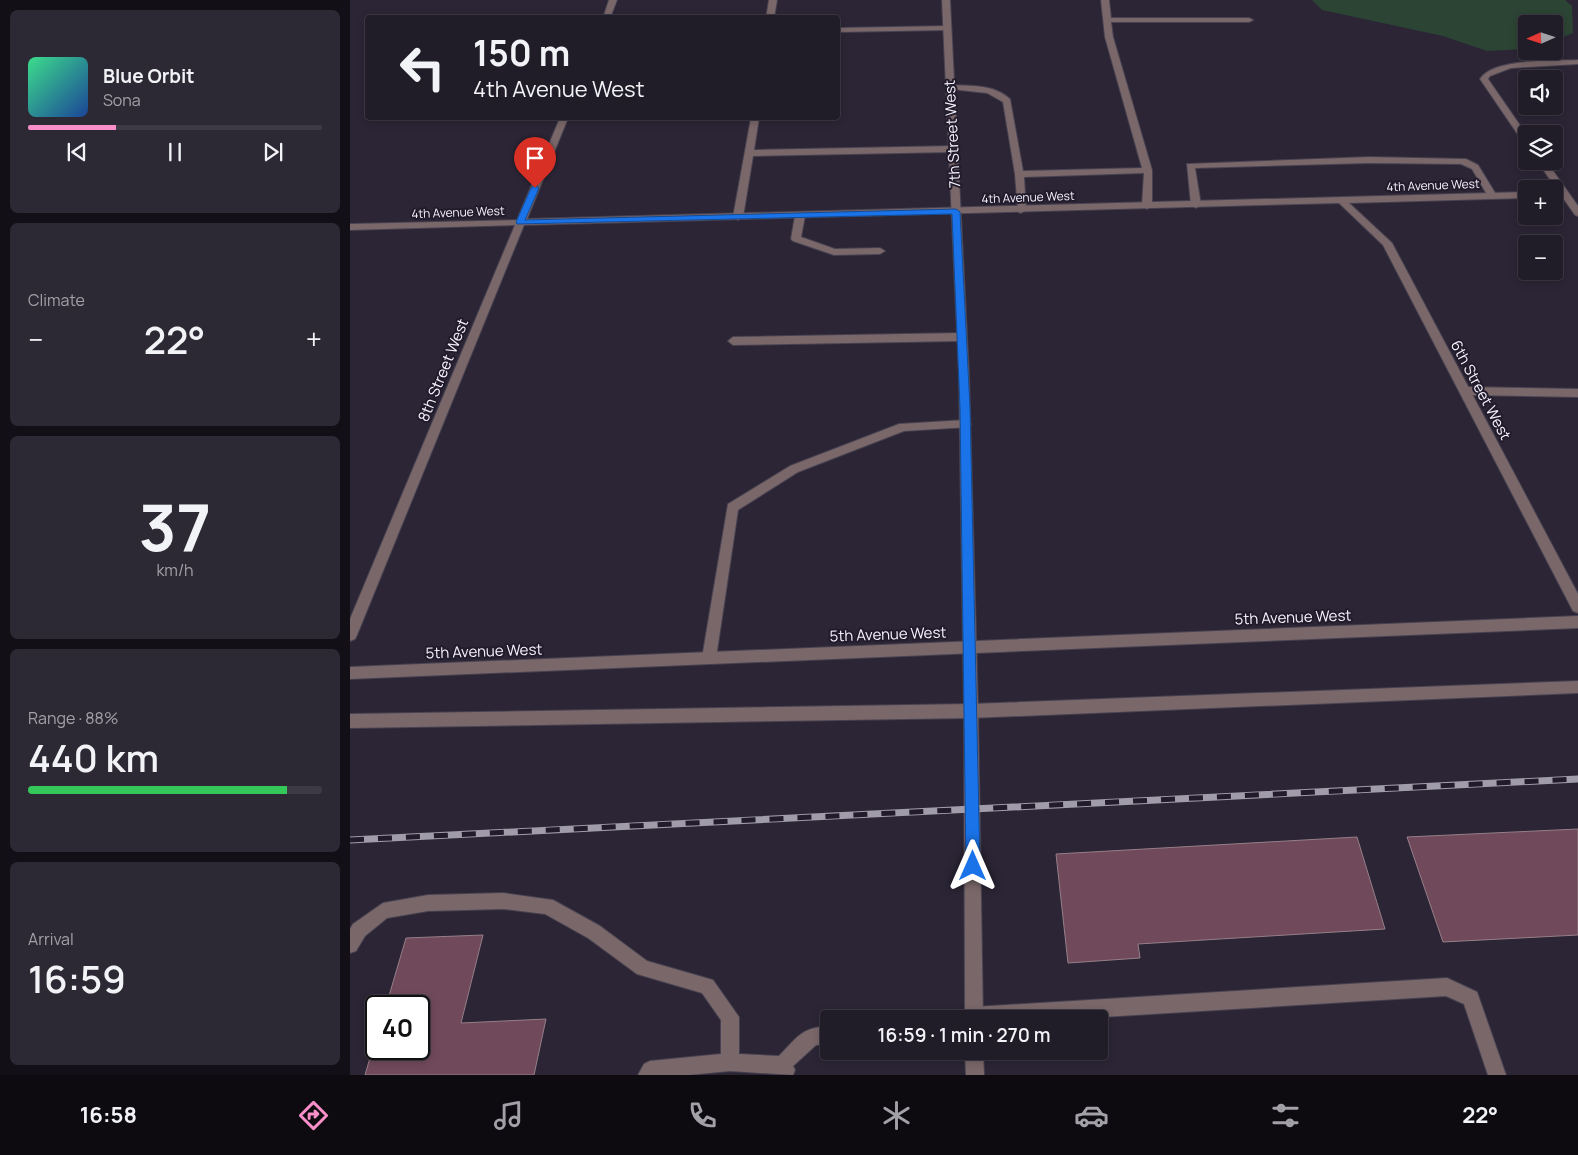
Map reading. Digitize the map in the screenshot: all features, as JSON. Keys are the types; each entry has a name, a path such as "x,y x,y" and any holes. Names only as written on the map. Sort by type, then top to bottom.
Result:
{"street":[{"path":"607,15 613,0"},
{"path":"770,15 772,0"},
{"name":"7th Street West","path":"946,0 965,424 972,711 974,1010"},
{"path":"1105,0 1109,37 1148,170 1147,206"},
{"path":"1107,20 1249,20"},
{"path":"840,30 947,28"},
{"path":"1518,128 1484,79 1487,74 1510,66 1578,62"},
{"path":"950,88 992,91 1003,94 1007,100 1019,174 1021,210"},
{"name":"8th Street West","path":"350,635 563,120"},
{"path":"738,217 755,120"},
{"path":"749,153 952,149"},
{"path":"1196,205 1190,166 1369,160 1463,160 1475,167 1492,196"},
{"path":"1019,174 1148,170"},
{"path":"1563,194 1578,193"},
{"name":"4th Avenue West","path":"350,227 956,212 1518,194"},
{"path":"1563,199 1578,213"},
{"name":"6th Street West","path":"1341,200 1387,243 1578,607"},
{"path":"800,216 796,239 834,252 880,251"},
{"path":"733,341 961,337"},
{"path":"1465,391 1578,393"},
{"path":"709,658 732,507 794,469 903,427 965,424"},
{"name":"5th Avenue West","path":"350,673 1578,622"},
{"path":"350,721 972,711 1578,687"},
{"path":"350,945 359,930 383,911 428,903 503,901 546,906 594,932 643,968 707,986 730,1017 730,1062"},
{"path":"1096,1010 1446,987 1471,998 1497,1075"},
{"path":"647,1075 650,1070 730,1062 784,1072 812,1036 820,1036"},
{"path":"974,1060 974,1075"}],"green space":[{"path":"1312,0 1565,0 1572,6 1573,33 1563,37 1563,15 1518,15 1518,49 1487,51 1443,36 1322,10"}],"building":[{"path":"1578,829 1578,935 1443,942 1407,837"},
{"path":"1357,837 1385,929 1138,944 1140,958 1068,963 1056,854"},
{"path":"483,935 461,1023 546,1019 534,1075 365,1075 369,1060 430,1060 430,995 389,995 406,938"}],"railway":[{"path":"350,840 1578,779"}],"route":[{"path":"535,188 520,222 956,212 965,408 972,711 973,866"}]}
